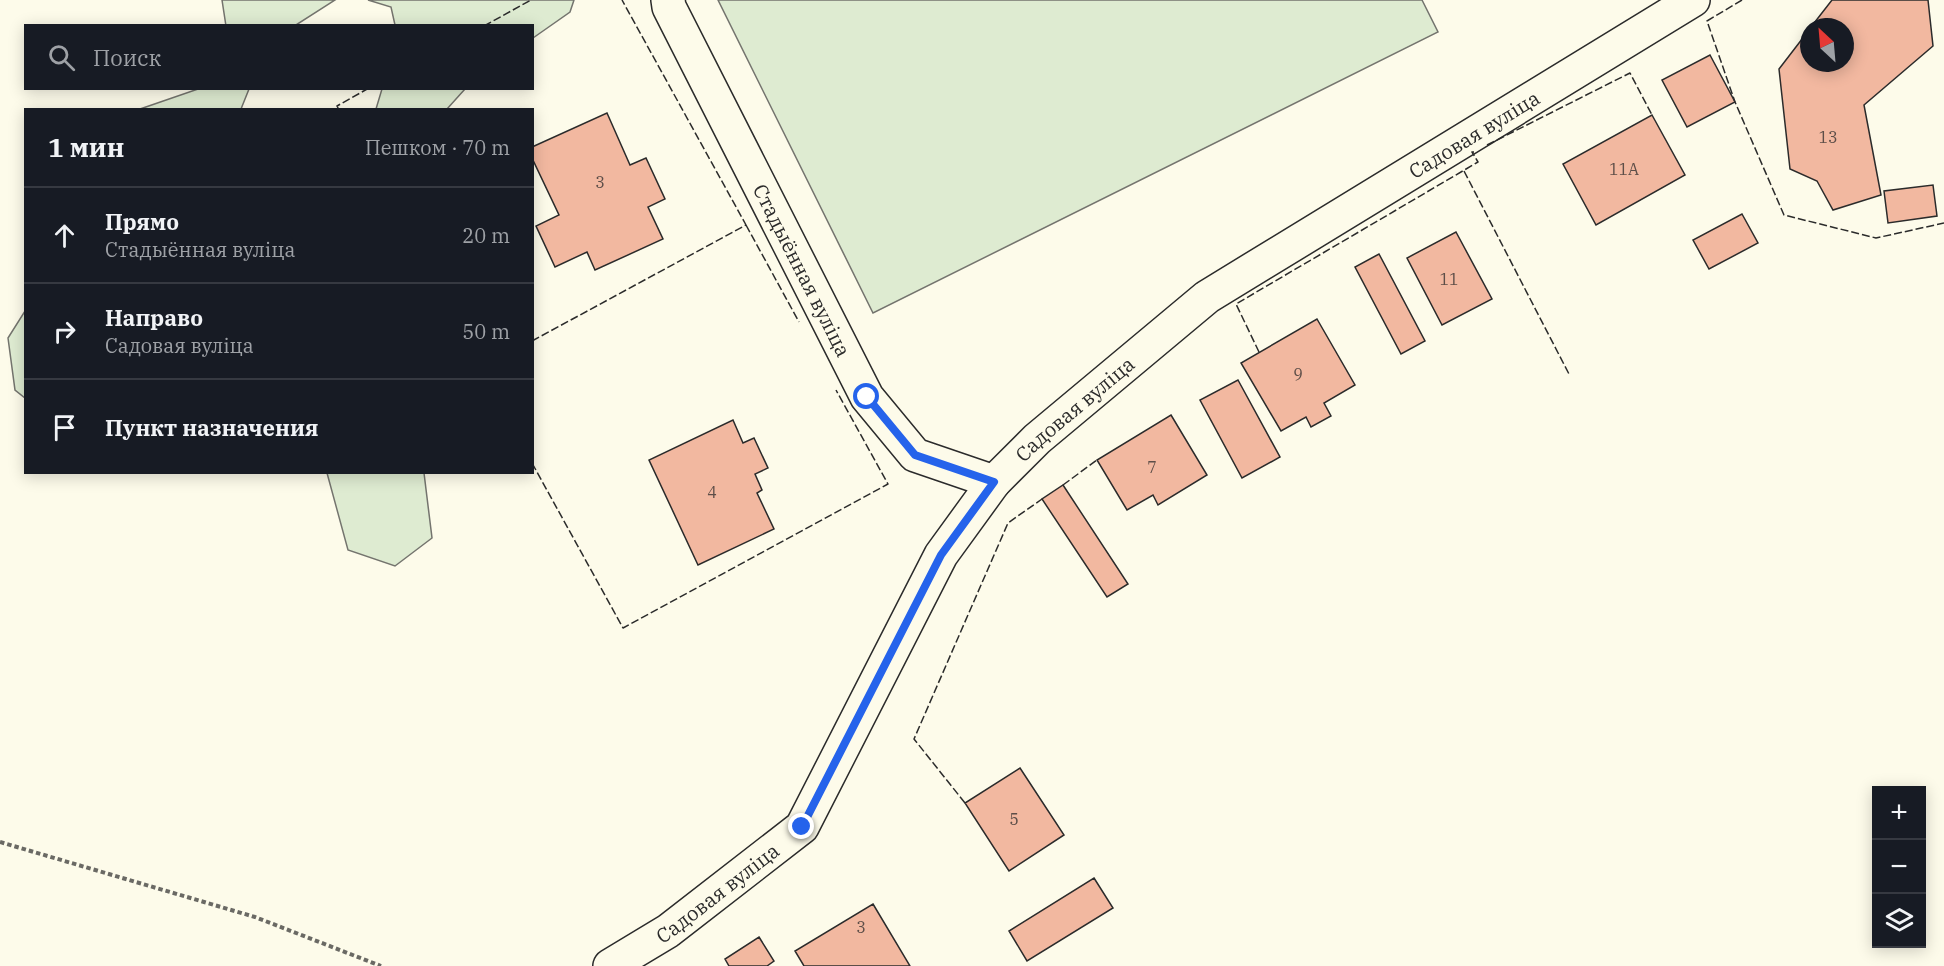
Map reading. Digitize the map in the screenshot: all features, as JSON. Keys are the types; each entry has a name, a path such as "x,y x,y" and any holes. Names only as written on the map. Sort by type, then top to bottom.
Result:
{"street":[{"name":"Стадыённая вуліца","path":"668,0 669,7 867,397 915,455 994,482"},
{"name":"Садовая вуліца","path":"610,966 668,931 802,827 941,555 994,482 1037,439 1207,297 1693,0"}],"path":[{"path":"0,842 255,917 381,966"}],"green space":[{"path":"222,0 335,0 298,24 226,24"},
{"path":"368,0 574,0 570,12 534,37 534,24 395,24 391,7"},
{"path":"718,0 1422,0 1438,32 873,313"},
{"path":"195,90 249,90 241,108 143,108"},
{"path":"381,90 464,90 448,108 376,108"},
{"path":"24,313 24,397 15,390 8,338"},
{"path":"327,474 424,474 432,538 395,566 348,550"}],"building":[{"path":"1832,0 1928,0 1933,46 1864,105 1881,195 1833,210 1817,181 1790,169 1779,69 1800,42 1800,72 1854,72 1854,18 1818,18"},
{"path":"1710,55 1735,102 1687,127 1662,80"},
{"path":"607,113 630,165 646,158 665,199 648,207 663,239 595,270 587,252 555,267 536,226 559,215 534,162 534,146"},
{"path":"1652,115 1685,175 1596,225 1563,164"},
{"path":"1933,185 1937,216 1888,223 1884,191"},
{"path":"1742,214 1758,243 1709,269 1693,240"},
{"path":"1456,232 1492,299 1442,325 1407,258"},
{"path":"1379,254 1425,341 1401,354 1355,267"},
{"path":"1317,319 1355,385 1324,403 1331,416 1311,427 1306,417 1281,431 1241,363"},
{"path":"1238,380 1280,457 1242,478 1200,400"},
{"path":"1171,415 1207,475 1158,505 1153,495 1127,510 1097,460"},
{"path":"733,420 743,443 754,438 768,468 755,474 762,490 757,493 774,529 698,565 649,460"},
{"path":"1063,485 1128,584 1107,597 1042,499"},
{"path":"1020,768 1064,835 1009,871 965,803"},
{"path":"1094,878 1113,908 1027,961 1009,931"},
{"path":"873,904 910,966 804,966 795,951"},
{"path":"759,937 774,961 767,966 729,966 725,959"}],"fence":[{"path":"488,24 531,0"},
{"path":"534,340 746,225 622,0"},
{"path":"1742,0 1707,21 1735,102 1784,215 1876,238 1944,223"},
{"path":"1487,145 1630,73 1652,115"},
{"path":"338,108 337,106 365,90"},
{"path":"1259,352 1236,304 1478,162 1472,152 1474,152"},
{"path":"1464,171 1570,376"},
{"path":"746,225 799,322"},
{"path":"534,467 623,628 888,484 836,390"},
{"path":"1063,485 1097,460"},
{"path":"965,803 914,739 1008,523 1042,499"}],"route":[{"path":"802,827 941,555 994,482 915,455 867,397"}]}
